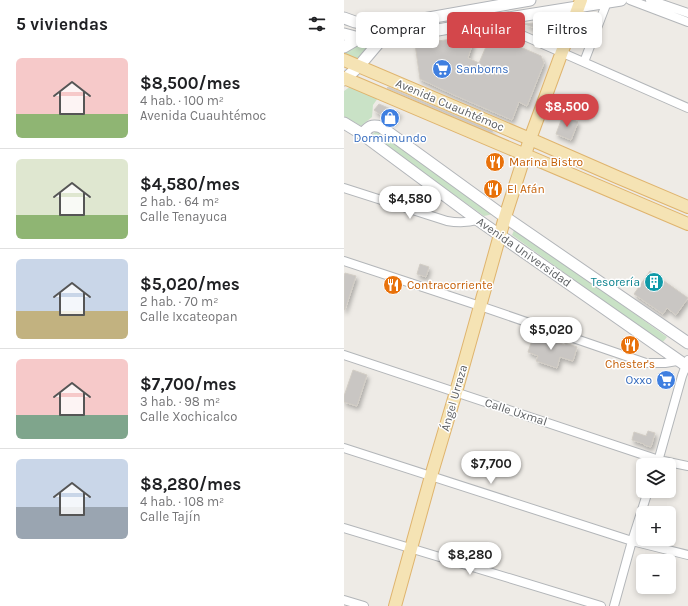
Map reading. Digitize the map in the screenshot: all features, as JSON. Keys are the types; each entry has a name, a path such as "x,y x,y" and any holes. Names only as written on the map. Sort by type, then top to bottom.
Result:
{"main road":[{"path":"439,16 530,0"},
{"path":"525,14 580,3 621,0"},
{"path":"505,217 524,154 580,3"},
{"path":"344,18 356,22"},
{"path":"344,34 356,37"},
{"path":"344,47 356,40"},
{"path":"344,79 359,66 374,48"},
{"name":"Avenida Cuauhtémoc","path":"344,60 530,138 688,207"},
{"name":"Avenida Cuauhtémoc","path":"344,79 688,224"},
{"name":"Avenida Universidad","path":"344,123 362,134 478,220 685,363"},
{"name":"Avenida Universidad","path":"362,134 369,127 381,127 505,217 688,343"},
{"name":"Ángel Urraza","path":"395,606 505,217"}],"street":[{"path":"630,0 688,22"},
{"path":"650,0 688,13"},
{"path":"584,62 607,2"},
{"path":"525,36 688,108"},
{"path":"344,188 447,221 467,223 478,220"},
{"path":"344,261 646,363 685,363 659,458"},
{"name":"Calle Uxmal","path":"344,355 646,458"},
{"path":"344,448 632,541 688,555"},
{"name":"Calle Uxmal","path":"676,464 688,466"},
{"path":"614,606 646,498"},
{"path":"344,528 601,606"},
{"path":"344,600 364,606"}],"green space":[{"path":"350,45 356,45 356,48 366,48 356,60 344,55"},
{"path":"351,86 378,98 373,105 372,117 361,126 344,116 344,91"},
{"path":"377,131 493,214 484,216 371,135"},
{"path":"515,228 667,337 662,343 512,235"}],"building":[{"path":"533,23 533,27 525,24"},
{"path":"447,40 447,48 471,48 468,58 479,63 485,48 523,48 541,56 544,63 527,106 519,102 512,120 420,79 416,48 439,48 439,41"},
{"path":"388,87 493,131 492,133 387,88"},
{"name":"Dormimundo","path":"379,104 400,113 392,123 374,110"},
{"path":"563,115 578,122 571,140 556,134"},
{"path":"420,264 429,267 426,277 417,274"},
{"name":"Tesorería","path":"650,271 688,298 676,315 667,308 663,314 634,294"},
{"path":"345,273 356,276 344,310 344,276"},
{"path":"534,334 565,345 565,343 577,347 573,361 560,357 557,368 536,361 538,356 528,352"},
{"path":"353,370 367,375 357,406 344,402 344,396"},
{"path":"648,431 655,433 651,447 632,440 634,432 646,436"}],"place":[{"name":"Sanborns","path":"442,69"},
{"name":"Dormimundo","path":"390,118"},
{"name":"Marina Bistro","path":"495,162"},
{"name":"El Afán","path":"493,189"},
{"name":"Tesorería","path":"654,282"},
{"name":"Contracorriente","path":"393,285"},
{"name":"Chester's","path":"630,345"},
{"name":"Oxxo","path":"666,380"}]}
